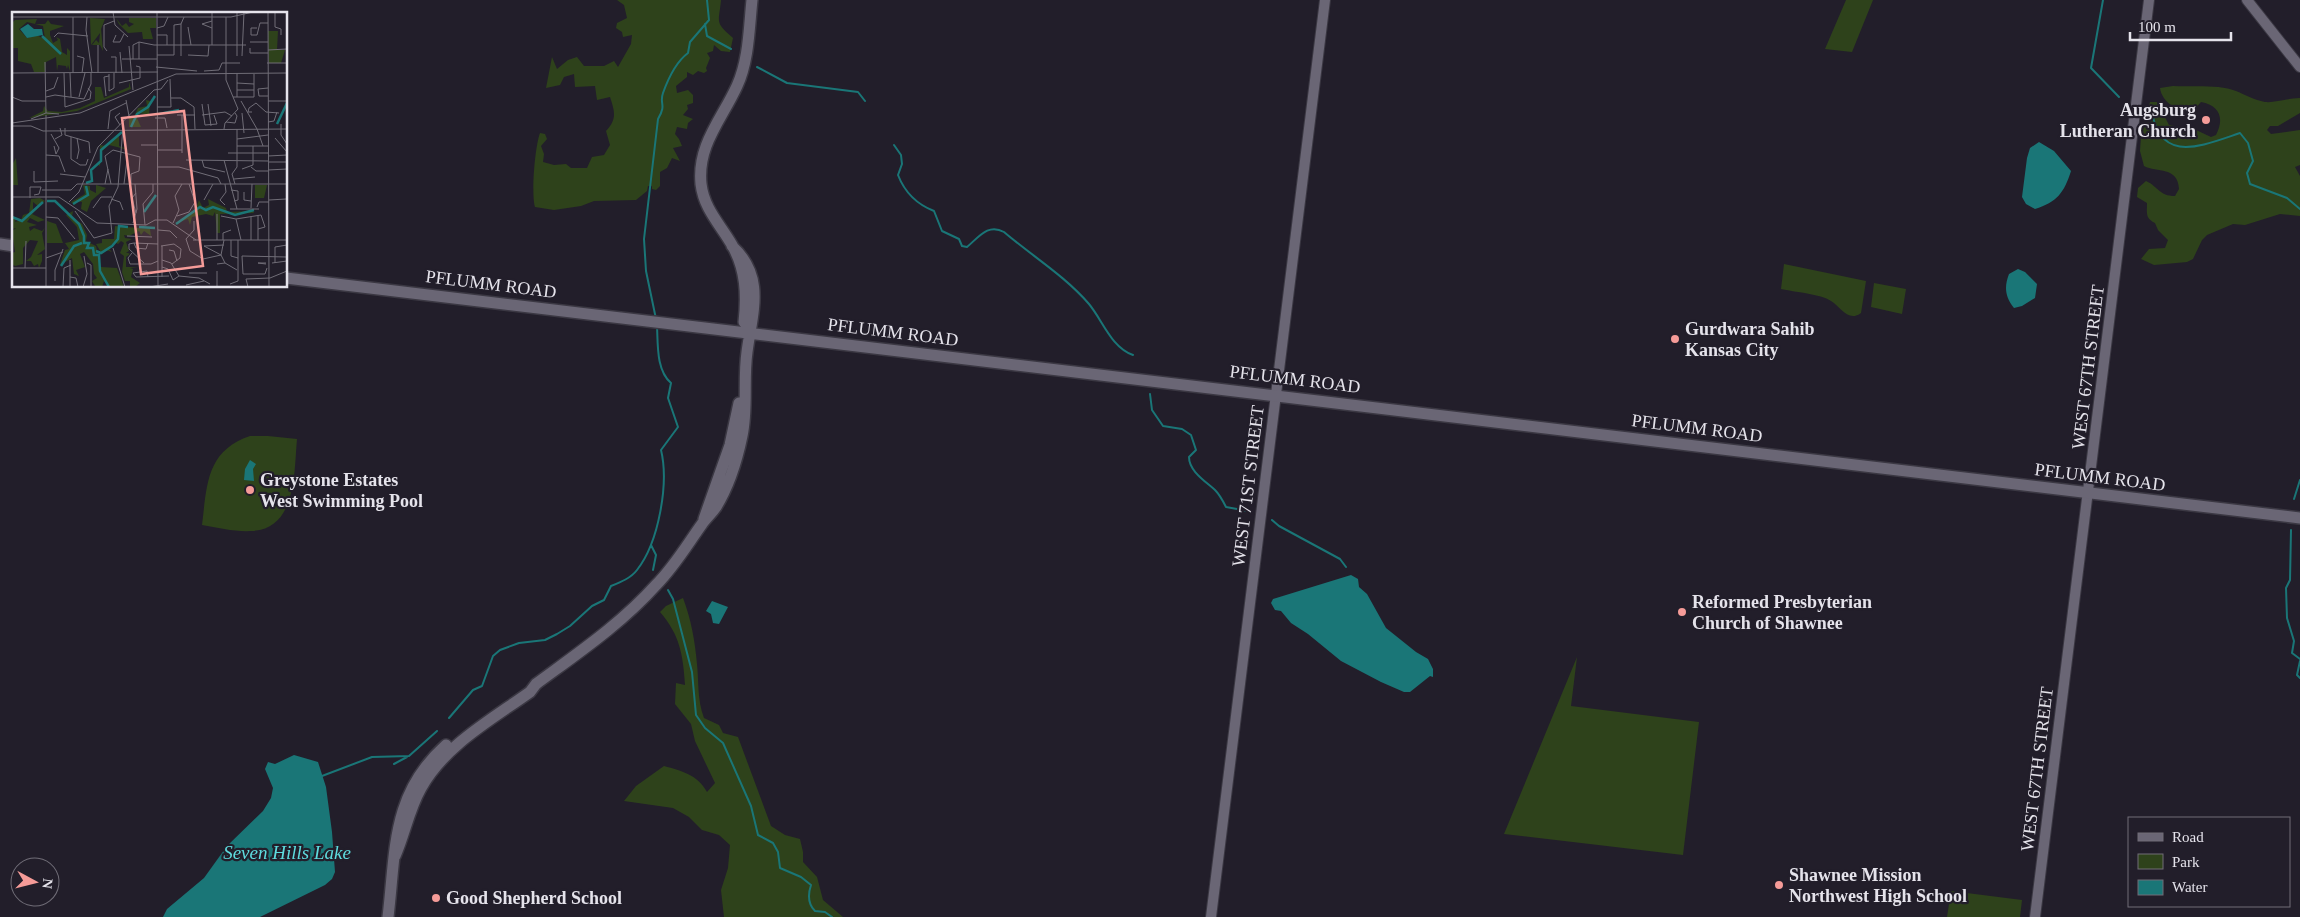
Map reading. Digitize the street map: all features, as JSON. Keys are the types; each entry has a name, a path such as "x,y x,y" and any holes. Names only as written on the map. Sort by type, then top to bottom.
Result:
{"main road":[{"path":"388,917 395,856 395,835 409,794 427,764 525,687 536,684 604,634 630,612 657,585 685,550 703,523 735,430 739,408 739,372 746,332 747,298 746,284 732,246 713,219 706,203 701,185 701,163 708,139 739,79 744,64 752,0"},
{"name":"PFLUMM ROAD","path":"288,278 1276,394 2300,518"}],"street":[{"name":"WEST 71ST STREET","path":"1211,917 1325,0"},
{"name":"WEST 67TH STREET","path":"2035,917 2149,0"},
{"path":"2247,0 2300,67"}],"green space":[{"path":"617,0 721,0 719,22 723,29 733,38 730,52 721,51 714,45 713,51 707,53 710,58 706,68 707,71 704,73 698,71 693,75 687,72 687,77 676,86 677,93 688,90 693,95 693,103 687,105 688,109 683,115 693,119 688,123 687,129 677,127 675,134 682,146 673,148 680,161 672,158 667,168 660,172 660,186 656,190 652,189 652,186 648,186 647,191 636,200 594,201 581,206 554,210 535,207 533,192 534,170 540,133 545,134 547,139 541,146 544,154 543,162 554,165 566,164 571,168 587,168 592,157 604,155 610,145 606,131 612,123 614,115 610,97 597,100 595,86 575,87 574,74 564,77 560,85 546,88 552,57 557,69 568,60 577,57 584,66 604,66 614,61 618,67 631,44 632,35 623,37 622,32 616,28 617,23 627,18 624,5"},
{"path":"1846,0 1873,0 1852,52 1825,49"},
{"path":"2173,86 2222,87 2265,102 2300,98 2300,113 2278,126 2270,126 2267,130 2271,134 2300,130 2300,165 2295,167 2300,176 2300,216 2280,214 2245,225 2233,224 2207,235 2202,240 2193,259 2187,262 2154,265 2141,259 2149,249 2165,248 2168,240 2148,217 2147,203 2137,197 2138,188 2146,181 2162,193 2170,196 2175,196 2179,189 2178,182 2171,173 2144,166 2140,151 2141,136 2150,102 2157,102 2169,125 2196,130 2211,137 2216,135 2219,129 2219,113 2212,106 2201,102 2193,111 2188,111 2172,106 2164,98 2160,88"},
{"path":"1784,264 1866,281 1861,313 1856,316 1848,315 1827,299 1781,289"},
{"path":"1874,283 1906,289 1902,314 1871,307"},
{"path":"250,436 297,439 293,482 285,509 278,520 267,528 252,531 202,525 205,496 211,471 225,451 236,442"},
{"path":"683,598 694,639 699,698 704,718 719,725 723,733 738,737 771,826 785,835 800,839 803,862 817,877 823,900 843,917 724,917 721,890 728,868 730,845 719,835 702,830 689,817 673,808 624,801 636,786 664,766 683,772 699,781 707,792 715,783 695,741 691,724 675,704 676,683 685,685 683,664 676,637 660,612 666,606"},
{"path":"1577,657 1571,706 1699,722 1683,855 1504,834"},
{"path":"1951,891 2022,900 2020,917 1947,917"}],"water":[{"path":"2039,142 2054,151 2071,171 2066,185 2059,196 2035,209 2026,204 2022,197 2030,148"},
{"path":"2018,269 2025,272 2037,284 2035,298 2022,306 2014,308 2007,296 2006,283 2009,274"},
{"path":"250,460 256,464 253,469 254,481 244,480 245,469"},
{"path":"1351,575 1358,579 1359,587 1367,594 1386,628 1428,659 1433,669 1433,677 1430,676 1410,692 1404,692 1381,682 1341,661 1308,634 1291,623 1281,611 1275,610 1271,603 1273,599"},
{"path":"712,601 728,607 719,624 713,623 711,614 706,611"},
{"name":"Seven Hills Lake","path":"294,755 318,762 326,787 335,872 332,879 325,885 260,917 163,917 167,909 204,878 227,846 263,811 271,798 273,788 265,769 268,762 275,764"}],"waterway":[{"path":"656,319 646,271 644,239 658,119 662,110 663,93 670,77 676,66 688,53 690,42 709,20 707,0"},
{"path":"2103,0 2091,68 2119,97"},
{"path":"705,24 707,36 731,49"},
{"path":"757,67 787,83 858,92 865,101"},
{"path":"2151,106 2155,125 2162,137 2172,144 2184,147 2197,146 2240,133 2248,143 2253,161 2247,173 2250,184 2287,198 2300,209"},
{"path":"894,145 901,155 902,164 898,175 904,187 912,197 934,211 942,231 959,239 962,246 967,247 988,230 993,229 1004,232 1080,294 1113,340 1125,351 1133,355"},
{"path":"449,718 473,690 482,686 493,656 500,650 519,643 545,640 570,626 592,606 604,600 611,586 626,580 635,573 645,558 656,528 663,495 664,479 661,450 678,427 668,398 671,383 666,378 660,364 657,326"},
{"path":"1150,394 1152,410 1163,426 1182,429 1191,435 1196,450 1189,457 1195,471 1216,492 1226,507 1248,511"},
{"path":"2294,499 2300,480"},
{"path":"1272,520 1279,526 1340,559 1346,567"},
{"path":"2291,530 2290,580 2286,588 2287,618 2294,641 2292,653 2300,659"},
{"path":"651,545 656,555 653,570"},
{"path":"668,590 673,599 692,672 696,715 705,728 723,743 751,806 758,835 773,843 778,852 780,868 801,877 811,885 809,892 811,905 815,911 825,912 832,917"},
{"path":"2300,661 2297,675 2300,678"},
{"path":"322,776 372,757 409,756 437,731"},
{"path":"394,764 407,757"}],"place":[{"name":"Augsburg Lutheran Church","path":"2206,120"},
{"name":"Gurdwara Sahib Kansas City","path":"1675,339"},
{"name":"Greystone Estates West Swimming Pool","path":"250,490"},
{"name":"Reformed Presbyterian Church of Shawnee","path":"1682,612"},
{"name":"Shawnee Mission Northwest High School","path":"1779,885"},
{"name":"Good Shepherd School","path":"436,898"}]}
